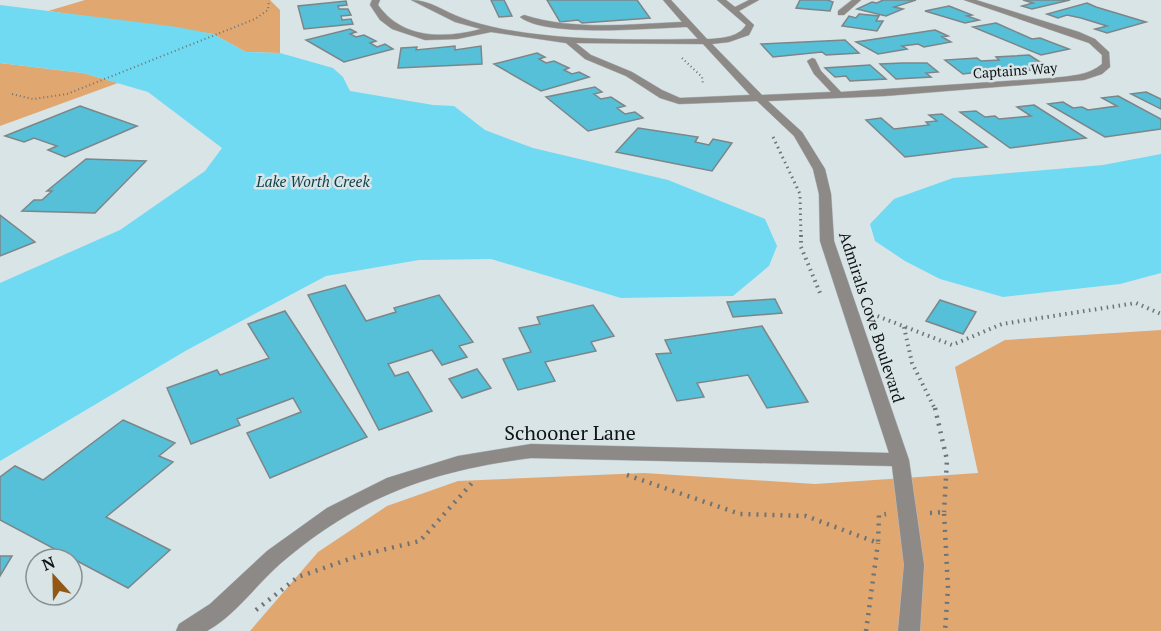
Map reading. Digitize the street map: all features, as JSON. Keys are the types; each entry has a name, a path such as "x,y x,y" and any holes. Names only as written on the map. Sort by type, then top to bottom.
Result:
{"street":[{"path":"376,0 374,4 380,16 394,27 413,35 455,37 489,29"},
{"path":"415,0 459,21 545,39 652,42 735,39 746,33 750,25 721,0"},
{"name":"Admirals Cove Boulevard","path":"667,0 707,41 742,82 798,134 819,169 825,194 827,241 900,460 914,565 909,631"},
{"path":"734,11 754,0"},
{"path":"841,13 857,0"},
{"name":"Captains Way","path":"568,40 575,50 631,75 659,95 679,101 838,94 1075,79 1099,72 1107,65 1106,54 1084,38 968,0"},
{"path":"524,17 536,23 555,25 690,24"},
{"path":"812,61 817,72 838,94"},
{"name":"Schooner Lane","path":"187,631 216,613 265,564 306,530 349,503 376,490 439,466 485,456 531,451 900,460"}],"path":[{"path":"12,94 23,99 43,100 67,94 228,32 268,10 269,0"},
{"path":"652,42 658,48 678,54 702,77 704,86 721,100"},
{"path":"772,135 800,195 801,246 825,306 874,315 952,345 1002,324 1136,303 1161,314"},
{"path":"904,327 912,363 935,408 947,460 944,512 948,588 945,631"},
{"path":"615,473 625,474 740,514 806,516 878,543"},
{"path":"247,618 298,578 361,555 420,541 475,480"},
{"path":"866,631 878,543 879,514 944,512"}],"shaded area":[{"path":"85,0 270,0 280,10 280,53 246,52 213,34 48,11"},
{"path":"0,63 83,73 118,83 0,126"},
{"path":"1161,330 1161,631 250,631 318,552 387,506 458,481 644,473 815,484 978,473 955,367 1005,340"}],"water":[{"name":"Lake Worth Creek","path":"0,5 177,27 213,34 246,52 280,53 333,68 343,77 350,91 433,105 454,106 485,130 533,148 668,180 765,219 777,246 769,266 733,296 621,298 491,259 419,260 326,276 187,350 0,461 0,283 120,230 205,171 222,148 148,92 83,73 0,63"},
{"path":"1161,154 1161,273 1120,284 1003,297 940,279 905,261 875,241 870,224 894,199 953,178 1103,165"}],"building":[{"path":"491,0 504,0 512,16 499,17"},
{"path":"547,0 637,0 650,18 582,23 578,20 560,22"},
{"path":"800,0 833,2 830,11 796,8"},
{"path":"883,0 916,0 894,7 903,9 886,16 857,9"},
{"path":"1023,0 1070,0 1032,9 1022,6 1033,3"},
{"path":"346,1 347,5 338,6 339,9 348,9 351,15 341,16 342,20 351,19 353,24 304,29 298,6"},
{"path":"1087,3 1146,22 1107,33 1095,29 1107,26 1067,15 1058,18 1047,14"},
{"path":"949,6 979,20 965,23 925,11"},
{"path":"859,14 879,16 876,21 883,21 877,31 842,26 849,16 856,18"},
{"path":"996,23 1032,39 1040,38 1069,49 1041,55 973,27"},
{"path":"350,29 356,32 350,34 356,37 364,35 376,41 370,43 377,47 385,44 393,49 344,62 306,40"},
{"path":"935,30 948,36 942,37 951,42 924,47 918,44 902,46 907,49 878,54 856,42"},
{"path":"845,40 859,53 826,55 822,52 773,57 761,44"},
{"path":"455,46 455,50 481,46 482,64 398,68 401,48 417,47 416,50"},
{"path":"537,53 545,57 539,59 546,63 554,61 569,68 564,70 572,74 579,72 589,77 541,91 494,64"},
{"path":"1029,55 1051,69 1017,71 1012,68 963,74 945,60 977,58 981,61 999,60 996,57"},
{"path":"927,63 938,72 926,73 931,77 896,79 880,64"},
{"path":"870,65 886,79 850,81 846,76 835,77 825,68"},
{"path":"595,87 602,92 594,94 601,99 611,97 625,106 617,108 625,114 635,112 643,118 588,131 546,97"},
{"path":"1146,92 1161,99 1161,109 1131,94"},
{"path":"1118,96 1161,119 1161,129 1105,137 1048,104 1063,102 1073,108 1082,107 1088,110 1117,106 1102,98"},
{"path":"1034,105 1086,138 1010,148 960,112 976,111 985,117 995,116 999,119 1031,116 1017,107"},
{"path":"80,106 137,126 65,157 48,150 57,146 34,138 24,142 5,136"},
{"path":"942,114 987,147 905,157 866,120 881,118 894,129 929,125 926,122 937,121 929,115"},
{"path":"638,128 698,137 695,142 709,145 713,139 732,143 712,171 616,152"},
{"path":"86,159 146,161 95,213 22,211 34,200 42,200 52,191 47,191"},
{"path":"0,215 35,242 0,256"},
{"path":"345,285 366,321 396,312 394,308 439,295 473,342 459,346 467,357 442,365 432,350 388,364 395,376 408,372 432,411 379,430 308,295"},
{"path":"775,299 782,313 733,317 727,302"},
{"path":"940,300 976,312 963,334 926,321"},
{"path":"593,305 614,336 591,342 596,351 545,362 555,381 518,390 503,359 531,352 519,328 540,324 537,317"},
{"path":"285,311 367,437 270,478 247,433 301,412 293,398 237,419 240,425 191,444 167,388 217,370 220,375 269,358 248,324"},
{"path":"762,326 808,402 767,408 748,375 697,383 704,397 677,401 656,354 671,353 665,340"},
{"path":"477,369 491,388 462,398 449,379"},
{"path":"123,420 175,443 159,456 173,462 106,517 170,550 128,588 84,565 84,547 51,547 0,520 0,477 15,466 43,480"},
{"path":"0,556 12,556 0,576"}]}
